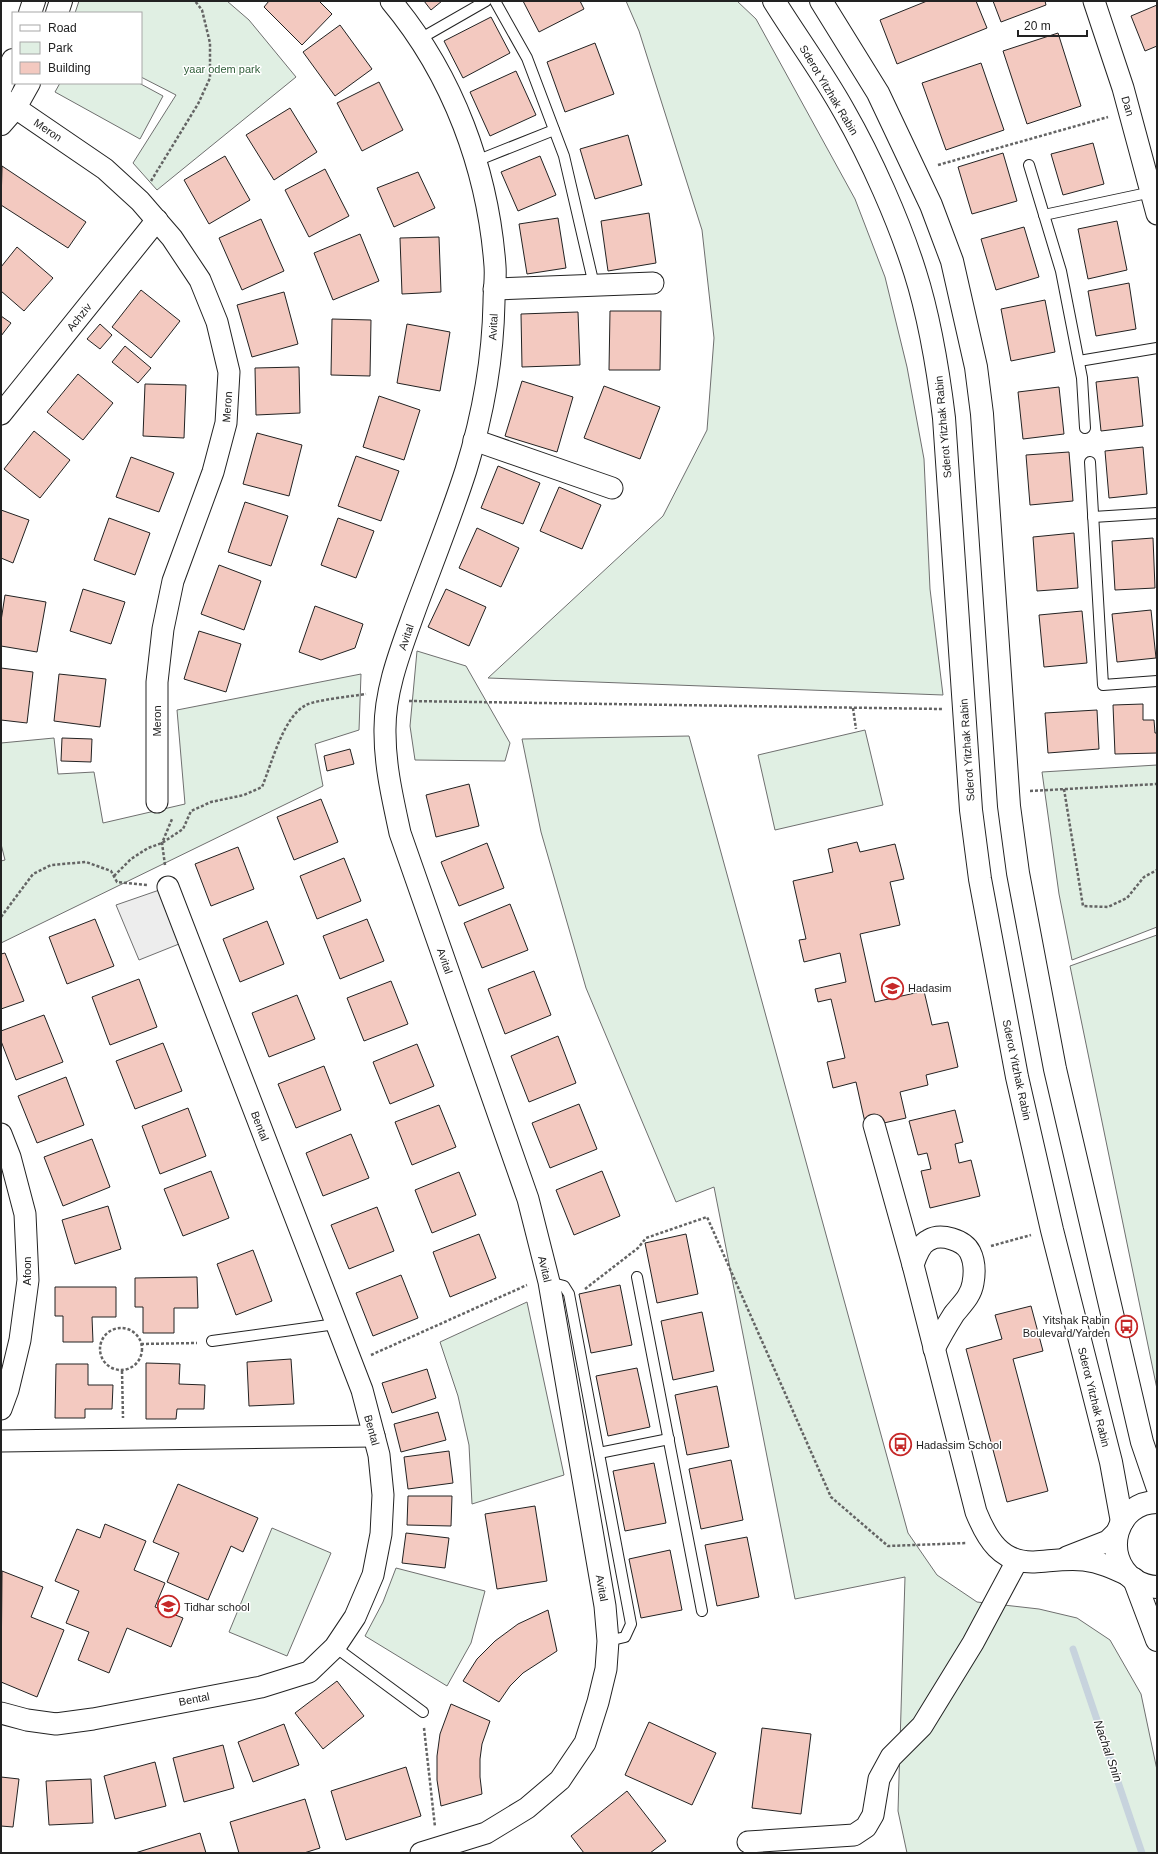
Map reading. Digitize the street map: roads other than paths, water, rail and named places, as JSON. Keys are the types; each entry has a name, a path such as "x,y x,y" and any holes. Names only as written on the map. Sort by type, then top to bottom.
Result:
{"main road":[{"path":"30,12 34,1"},
{"path":"57,12 61,1"},
{"name":"Sderot Yitzhak Rabin","path":"774,1 844,112 895,220 915,272 938,374 944,418 971,810 984,901 1017,1077 1052,1230 1111,1462 1120,1527 1115,1547 1118,1562 1131,1577"},
{"path":"821,1 878,93 931,205 952,261 976,367 982,414 1009,792 1018,874 1055,1069 1142,1442 1157,1486"},
{"path":"1,87 12,62"},
{"path":"6,110 29,84"},
{"path":"1120,1527 1126,1515 1138,1506 1157,1502"},
{"path":"1131,1577 1140,1584 1157,1587"},
{"path":"1131,1577 1157,1640"}],"street":[{"name":"Avital","path":"391,1 440,74 467,133 485,190 495,268 493,336 484,402 466,470 403,642 389,695 385,732 388,768 400,833 528,1199 553,1281 605,1606 608,1641 606,1670 585,1743 560,1780 527,1808 486,1833 429,1851"},
{"name":"Dan","path":"1094,1 1130,111 1157,214"},
{"name":"Meron","path":"6,110 105,169 140,201 172,238 200,280 217,322 229,372 226,423 213,472 173,581 163,629 157,682 157,802"},
{"name":"Achziv","path":"1,414 156,220"},
{"path":"494,289 653,284"},
{"path":"474,440 612,488"},
{"name":"Bental","path":"1,1713 27,1720 56,1724 93,1719 261,1687 309,1672 335,1647 355,1617 373,1575 382,1534 383,1495 379,1455 362,1390 168,887"},
{"path":"874,1125 913,1265 976,1512 984,1533 997,1550 1017,1561 1033,1562 1083,1560 1110,1566 1131,1577"},
{"name":"Afoon","path":"1,1134 10,1157 25,1214 28,1280 20,1340 8,1390 1,1409"},
{"path":"913,1265 918,1252 928,1240 939,1236 955,1241 970,1251 974,1267 973,1284 966,1301 944,1330 934,1349"},
{"path":"1,1441 374,1436"},
{"path":"1061,1560 1108,1541 1120,1527"},
{"path":"748,1842 854,1835 866,1827 873,1815 879,1779 891,1757 922,1726 973,1643 1017,1561"}],"lane":[{"path":"418,40 486,1"},
{"path":"495,1 527,58 564,156 594,285"},
{"path":"476,161 554,130"},
{"path":"1029,165 1061,271 1082,378 1085,428"},
{"path":"1044,215 1152,192"},
{"path":"1079,361 1157,348"},
{"path":"1090,462 1103,685 1157,681"},
{"path":"1093,516 1157,513"},
{"path":"638,1277 702,1611"},
{"path":"553,1281 569,1294 632,1624 625,1637 608,1641"},
{"path":"212,1341 336,1324"},
{"path":"599,1454 669,1439"},
{"path":"335,1647 423,1712"}],"waterway":[{"name":"Nachal Snin","path":"1073,1649 1142,1853"}],"place":[{"name":"Hadasim","path":"892,988"},
{"name":"Yitshak Rabin Boulevard/Yarden","path":"1126,1326"},
{"name":"Hadassim School","path":"901,1445"},
{"name":"Tidhar school","path":"168,1607"}],"park label":[{"name":"yaar odem park","path":"222,69"}]}
